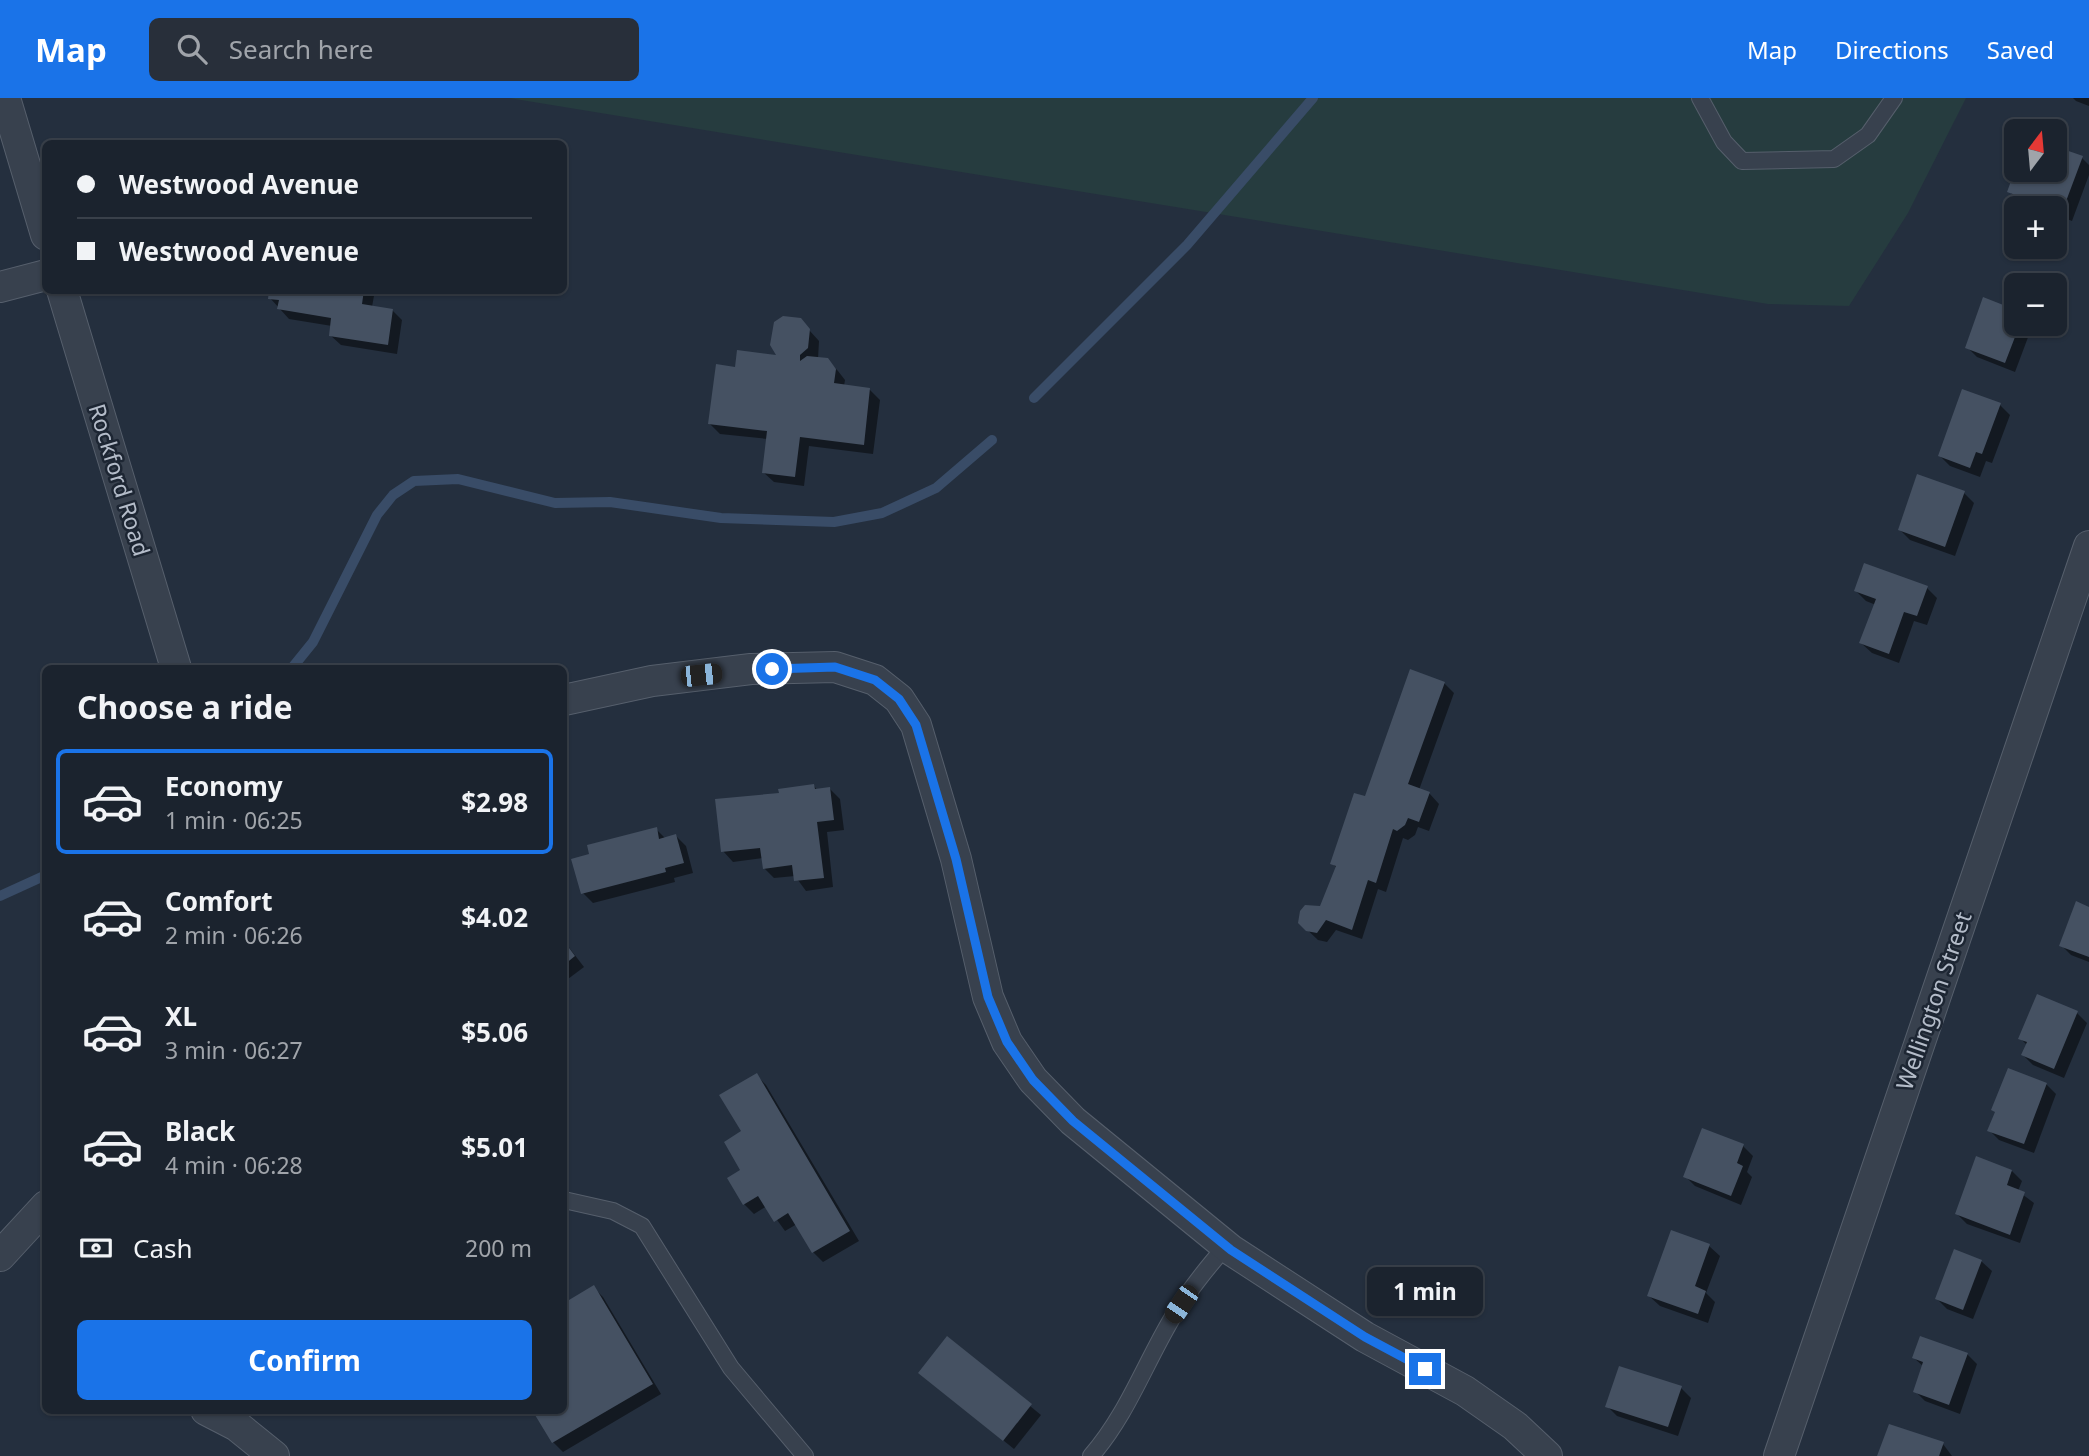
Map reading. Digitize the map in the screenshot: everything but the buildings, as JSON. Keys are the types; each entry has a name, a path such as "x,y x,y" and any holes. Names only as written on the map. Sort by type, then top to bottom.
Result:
{"street":[{"path":"5,98 42,222"},
{"path":"0,287 42,276"},
{"name":"Rockford Road","path":"63,294 175,665"},
{"name":"Wellington Street","path":"1779,1456 2089,546"},
{"path":"567,699 652,681 751,669 835,667 875,680 899,699 916,725 956,859 988,997 1007,1042 1033,1080 1073,1121 1226,1246 1365,1337 1465,1391 1515,1426 1547,1456"},
{"path":"0,1256 42,1210"},
{"path":"213,1414 237,1426 274,1456"}],"lane":[{"path":"1700,98 1724,142 1742,161 1834,159 1868,135 1894,98"},
{"path":"567,1201 613,1212 642,1226 731,1368 806,1456"},
{"path":"1091,1456 1111,1433 1171,1320 1203,1272 1226,1246"}],"green space":[{"path":"509,98 1966,98 1908,213 1849,306 1768,304"}],"waterway":[{"path":"1034,398 1187,245 1313,98"},
{"path":"294,665 313,642 377,515 393,495 414,481 458,479 555,503 610,502 721,518 834,522 882,513 936,488 992,440"},
{"path":"0,896 42,877"}],"route":[{"path":"772,669 835,667 875,680 899,699 916,725 956,859 988,997 1007,1042 1033,1080 1073,1121 1231,1250 1365,1337 1425,1369"}]}
